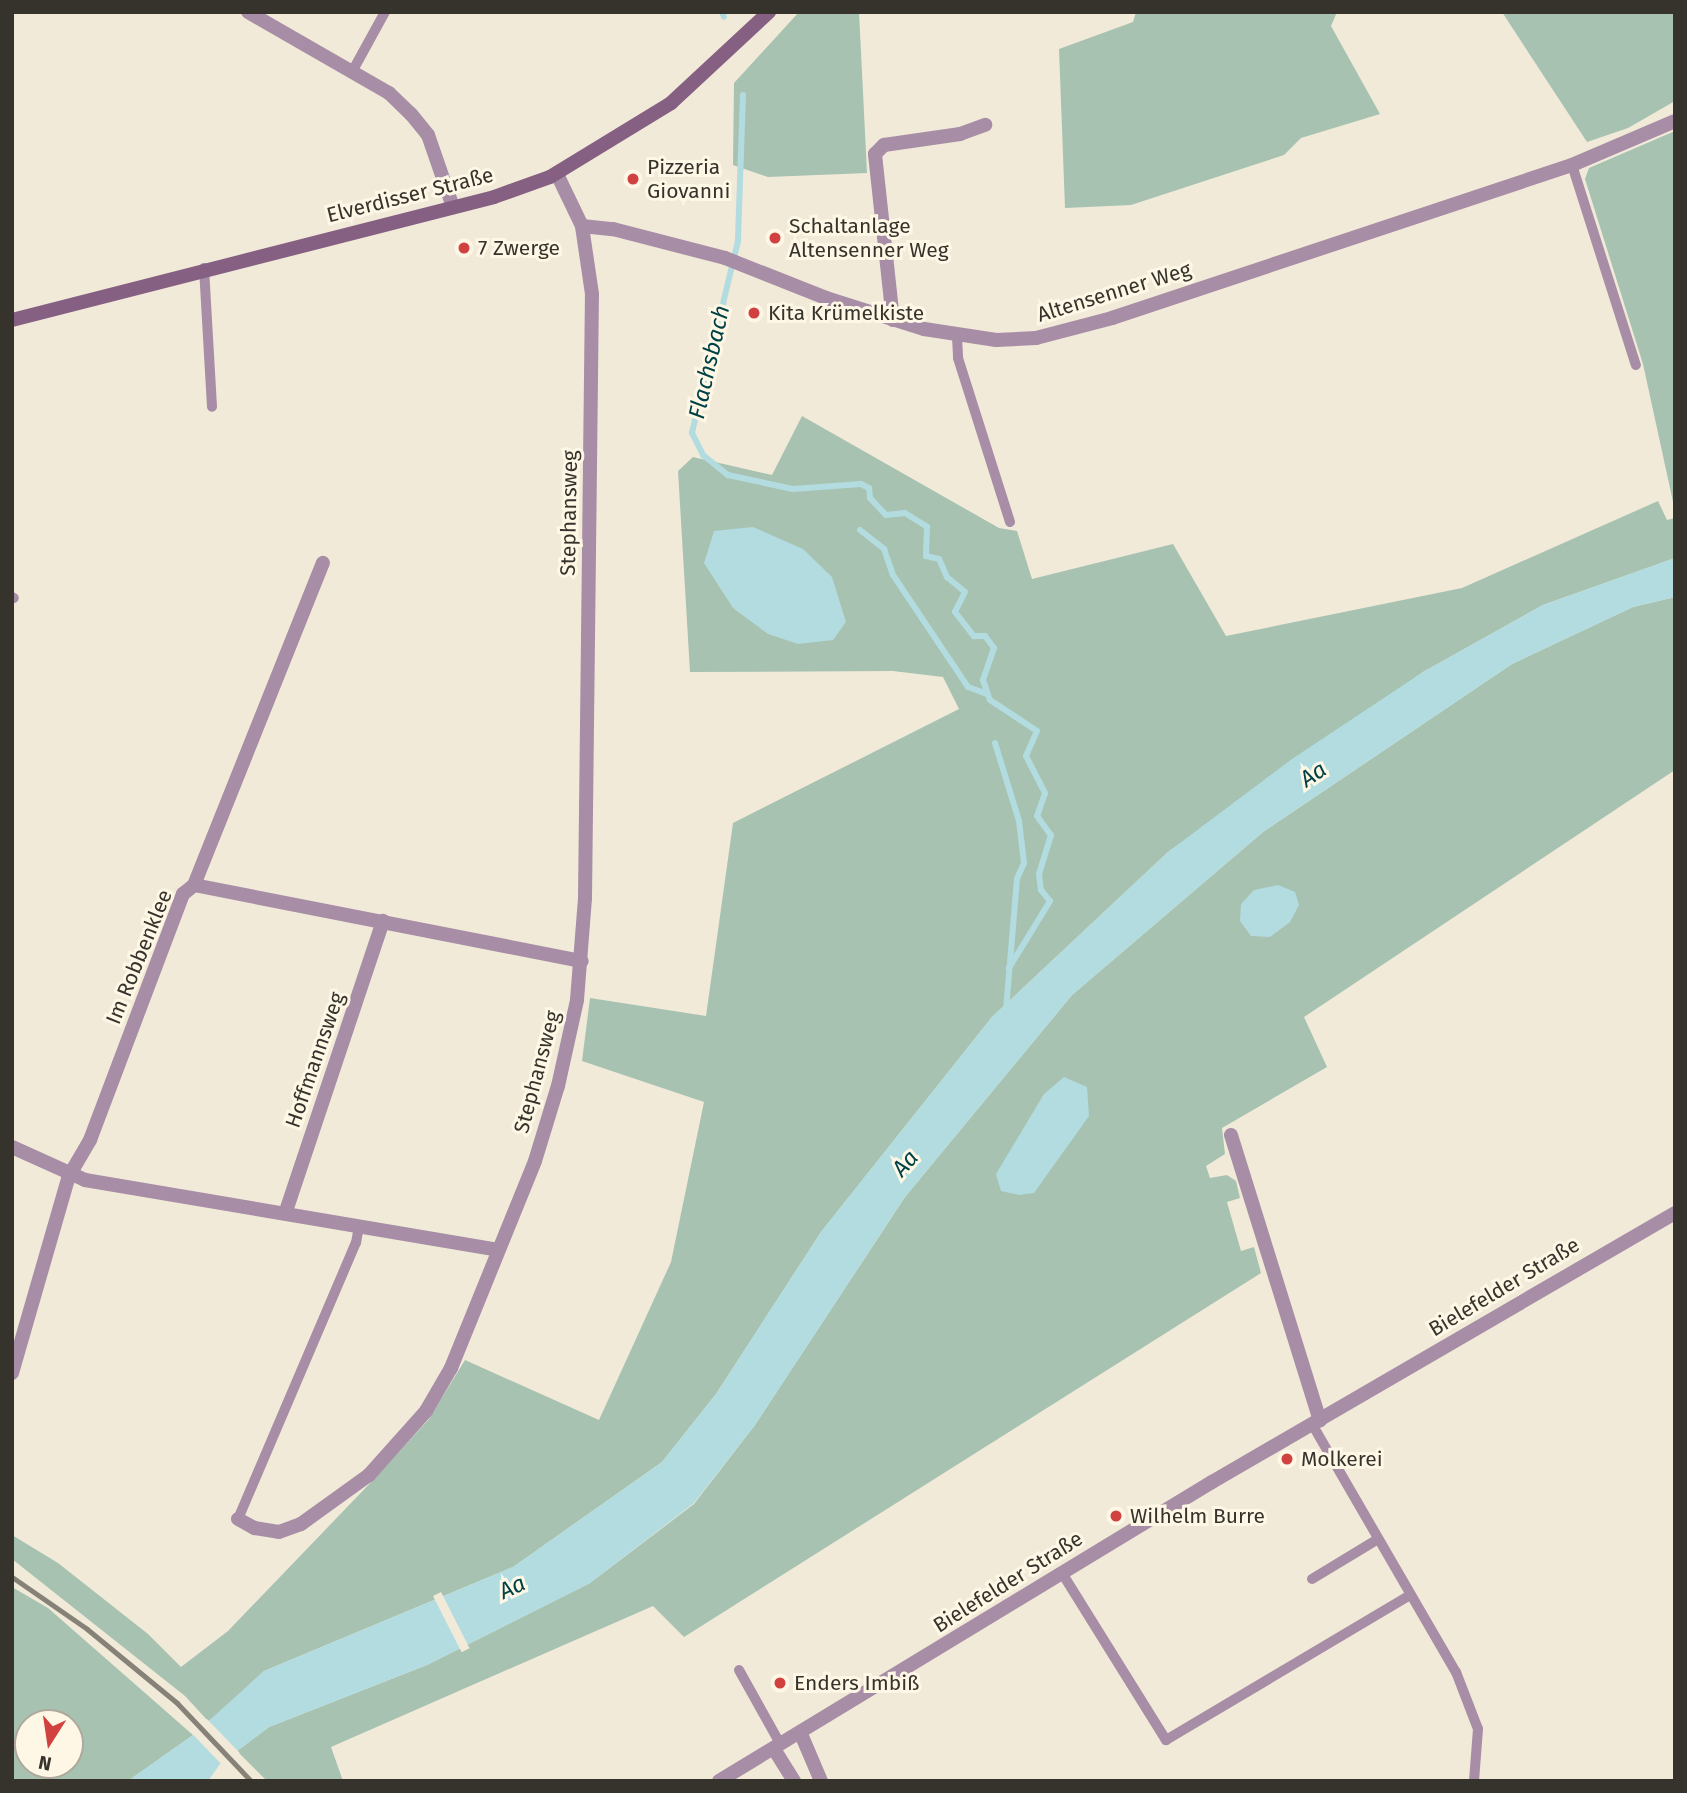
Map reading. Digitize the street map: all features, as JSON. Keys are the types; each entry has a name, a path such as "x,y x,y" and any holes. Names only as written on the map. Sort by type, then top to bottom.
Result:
{"main road":[{"name":"Elverdisser Straße","path":"12,320 204,268 453,207 557,174 671,103 769,12"}],"street":[{"path":"248,12 389,93 428,135 453,207"},
{"name":"Altensenner Weg","path":"582,226 613,229 732,261 893,320 957,337 996,340 1070,331 1572,165 1675,121"},
{"path":"893,320 875,154 884,145 960,134 985,125"},
{"name":"Stephansweg","path":"239,1519 254,1528 279,1532 301,1524 369,1475 426,1411 451,1368 499,1250 535,1161 558,1086 582,961 592,294 582,226 557,174"},
{"name":"Im Robbenklee","path":"12,1373 69,1176 90,1140 183,894 194,885 324,563"},
{"path":"194,885 582,961"},
{"name":"Hoffmannsweg","path":"286,1211 383,921"},
{"path":"1231,1135 1316,1422"},
{"path":"12,1147 69,1176 286,1211 299,1217 499,1250"},
{"name":"Bielefelder Straße","path":"719,1781 1316,1422 1675,1213"},
{"path":"801,1734 821,1781"},
{"path":"777,1747 794,1781"}],"lane":[{"path":"352,72 385,12"},
{"path":"1572,165 1636,365"},
{"path":"204,268 212,407"},
{"path":"957,337 958,358 1010,522"},
{"name":"Stephansweg","path":"239,1519 356,1243 359,1226"},
{"path":"1316,1422 1378,1539 1456,1672 1478,1729 1474,1781"},
{"path":"1312,1579 1378,1539"},
{"path":"1062,1573 1166,1740 1410,1595"},
{"path":"739,1670 777,1747"}],"green space":[{"path":"799,12 859,12 867,173 768,177 733,165 734,83"},
{"path":"1136,12 1337,12 1331,26 1380,114 1301,138 1284,155 1131,205 1065,208 1059,49 1133,22"},
{"path":"1502,12 1675,12 1675,101 1628,128 1587,142"},
{"path":"1675,131 1675,511 1643,364 1585,179 1589,168"},
{"path":"802,416 999,528 1017,531 1032,579 1173,544 1226,636 1462,588 1658,501 1667,520 1675,518 1675,558 1543,605 1423,672 1168,852 992,1017 821,1232 716,1394 662,1462 513,1567 264,1671 209,1722 185,1696 12,1559 12,1535 58,1563 148,1634 181,1667 228,1631 377,1476 429,1419 465,1360 599,1420 671,1262 704,1102 582,1061 590,998 706,1016 733,823 959,709 943,677 893,671 690,672 678,471 693,457 772,475"},
{"path":"1675,597 1675,770 1304,1017 1327,1067 1222,1128 1225,1154 1206,1166 1210,1178 1227,1175 1236,1181 1240,1198 1227,1202 1241,1251 1254,1247 1261,1273 684,1637 653,1606 331,1747 343,1781 267,1781 237,1751 269,1727 427,1665 590,1583 694,1504 755,1425 905,1197 1072,995 1263,832 1512,664 1633,607"},
{"path":"12,1587 48,1608 193,1735 128,1781 12,1781"}],"water":[{"path":"753,527 803,549 832,577 846,622 833,640 798,644 768,634 733,608 704,563 714,531"},
{"name":"Aa","path":"1675,558 1675,597 1633,607 1512,664 1263,832 1072,995 905,1197 755,1425 694,1503 590,1583 427,1665 269,1727 220,1764 208,1781 128,1781 193,1735 264,1671 513,1567 662,1462 716,1394 821,1232 992,1017 1168,852 1292,759 1423,672 1543,605"},
{"path":"1278,885 1295,892 1299,905 1290,922 1270,937 1251,936 1240,921 1241,904 1254,890"},
{"path":"1064,1077 1087,1087 1089,1116 1034,1193 1019,1195 1001,1191 996,1174 1044,1094"}],"pier":[{"path":"441,1592 470,1648 462,1652 433,1596"},
{"path":"207,1719 240,1753 225,1767 192,1734"}],"waterway":[{"name":"Flachsbach","path":"722,12 724,17"},
{"name":"Flachsbach","path":"743,95 738,241 692,433 703,455 728,475 793,489 861,484 869,488 870,498 886,515 905,513 927,527 926,556 939,559 947,577 965,592 955,612 974,636 985,636 994,648 983,680 990,700 1037,731 1026,756 1045,793 1037,816 1051,835 1039,874 1041,890 1050,901 1009,968"},
{"name":"Flachsbach","path":"860,530 884,549 893,575 968,687 987,694"},
{"name":"Flachsbach","path":"995,743 1019,821 1024,863 1017,879 1006,1011"}],"railway":[{"path":"12,1577 87,1629 177,1703 251,1781"}],"place":[{"name":"Pizzeria Giovanni","path":"633,179"},
{"name":"Schaltanlage Altensenner Weg","path":"775,238"},
{"name":"7 Zwerge","path":"464,248"},
{"name":"Kita Krümelkiste","path":"754,313"},
{"name":"Molkerei","path":"1287,1459"},
{"name":"Wilhelm Burre","path":"1116,1516"},
{"name":"Enders Imbiß","path":"780,1683"}]}
